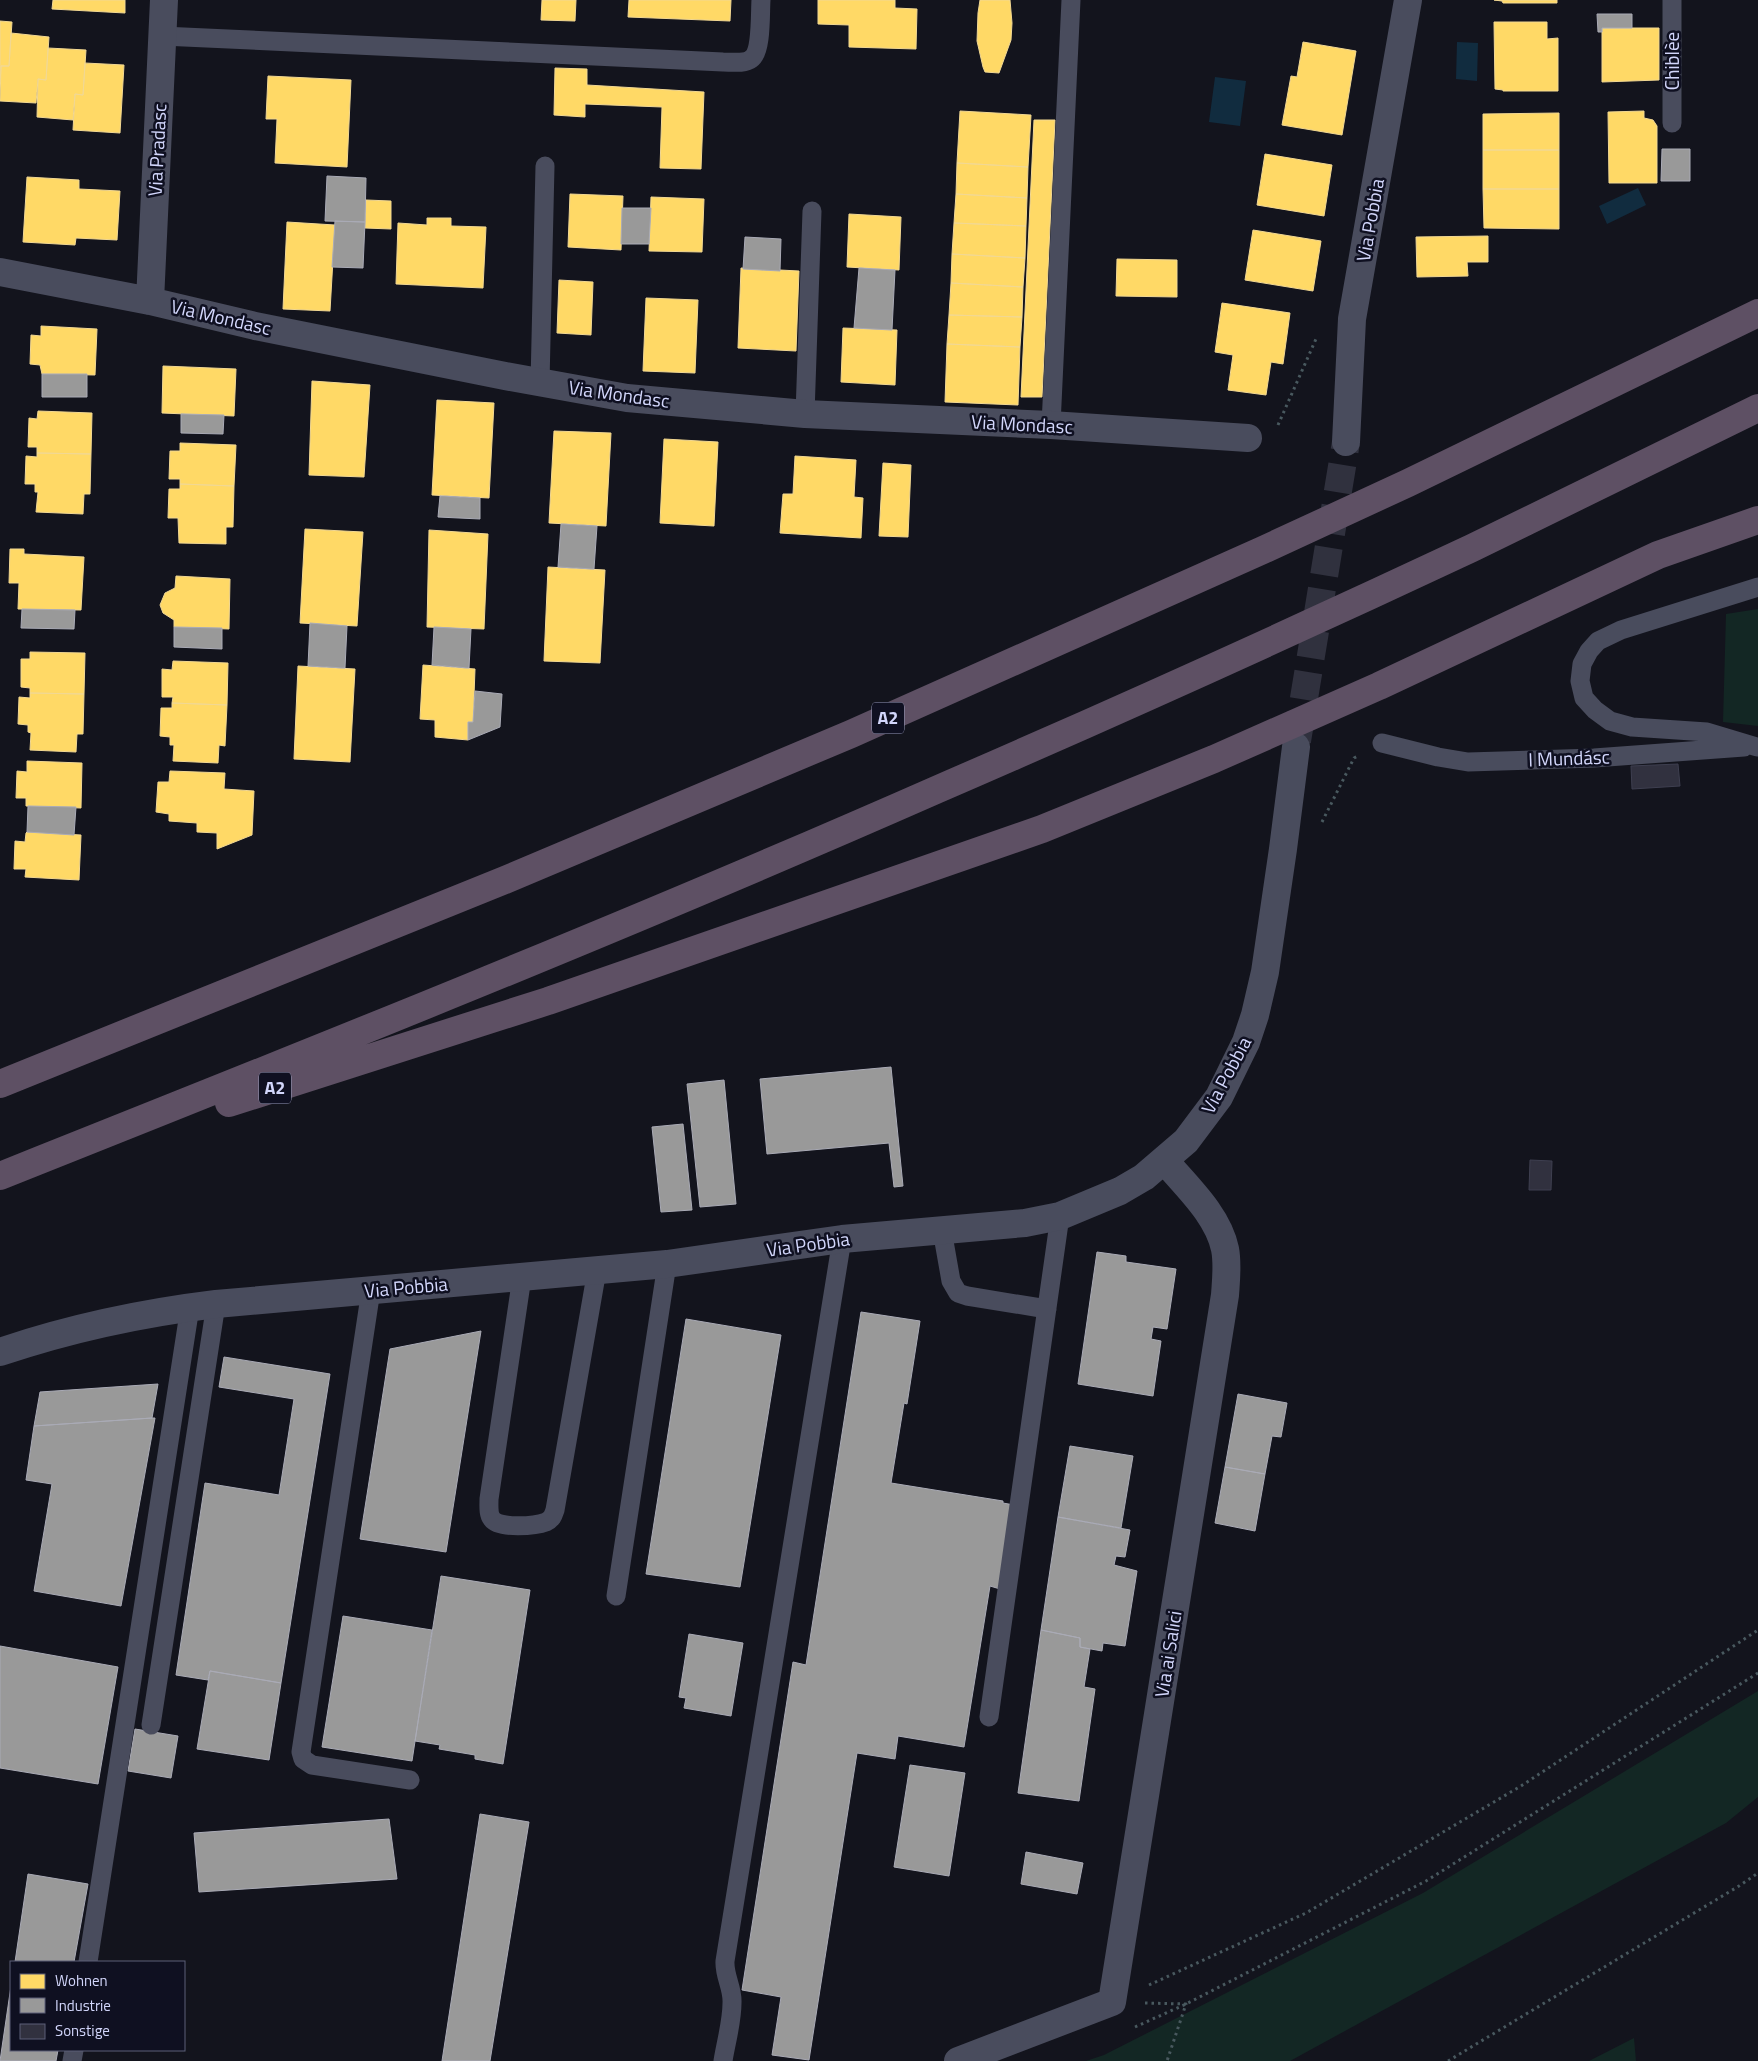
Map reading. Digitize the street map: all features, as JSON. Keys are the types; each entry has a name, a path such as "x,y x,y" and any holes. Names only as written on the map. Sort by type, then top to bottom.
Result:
{"highway":[{"name":"A2","path":"0,1084 506,880 851,734 1272,546 1416,479 1758,313"},
{"name":"A2","path":"1,1176 354,1035 749,871 934,791 1483,542 1758,408"},
{"name":"A2","path":"1,1176 548,1001 1042,829 1214,759 1379,686 1658,554 1758,520"}],"street":[{"name":"Via Pradasc","path":"150,301 164,0"},
{"name":"Via Pobbia","path":"1346,442 1352,319 1408,0"},
{"name":"Via Mondasc","path":"0,272 150,301 255,326 540,383 627,398 805,414 1051,425 1248,438"},
{"name":"Via Pobbia","path":"0,1352 41,1338 100,1323 203,1305 667,1264 842,1239 1025,1223 1060,1216 1120,1191 1144,1177 1186,1141 1219,1097 1246,1042 1255,1015 1264,972 1296,747"},
{"name":"Via ai Salici","path":"1112,2002 1225,1295 1226,1266 1221,1235 1210,1216 1165,1160"},
{"path":"958,2061 1112,2002"}],"lane":[{"path":"162,36 723,62 744,61 751,59 756,54 761,0"},
{"path":"1051,425 1071,0"},
{"name":"Chiblèe","path":"1672,0 1672,123"},
{"path":"540,383 545,166"},
{"path":"805,414 812,211"},
{"path":"1758,587 1621,630 1598,641 1589,651 1582,664 1580,681 1584,698 1595,710 1610,721 1632,727 1707,732 1758,747"},
{"name":"I Mundásc","path":"1382,742 1438,757 1468,762 1594,758 1758,747"},
{"path":"988,1717 1060,1216"},
{"path":"942,1230 951,1282 958,1292 967,1296 1047,1309"},
{"path":"724,2061 732,2004 730,1984 724,1969 725,1961 842,1239"},
{"path":"616,1596 667,1264"},
{"path":"522,1277 489,1499 489,1511 492,1519 498,1524 506,1525 537,1525 552,1518 555,1510 597,1270"},
{"path":"371,1290 302,1752 303,1759 312,1764 410,1780"},
{"path":"151,1725 203,1305"},
{"path":"88,1961 203,1305"}],"path":[{"path":"1248,438 1270,437 1274,435 1324,322 1330,319 1352,319"},
{"path":"1283,849 1317,831 1354,758 1382,742"},
{"path":"1112,2002 1306,1914 1521,1786 1758,1630"},
{"path":"1134,2027 1186,2004 1426,1881 1758,1673"},
{"path":"1448,2061 1758,1873"},
{"path":"1112,2002 1186,2004"},
{"path":"1167,2061 1186,2004"}],"green space":[{"path":"1758,609 1758,726 1723,722 1726,614"},
{"path":"1758,1691 1758,1797 1726,1823 1290,2061 1086,2061 1104,2055 1423,1893"},
{"path":"1634,2038 1636,2061 1589,2061"}],"water":[{"path":"1457,42 1478,43 1477,81 1456,79"},
{"path":"1215,77 1246,81 1240,126 1209,122"},
{"path":"1638,188 1646,205 1607,224 1599,206"}],"building: Wohnen":[{"path":"53,0 125,0 125,13 52,9"},
{"path":"542,0 576,0 575,21 541,20"},
{"path":"629,0 731,0 730,21 628,17"},
{"path":"818,0 895,0 895,8 917,9 916,49 849,47 849,25 818,24"},
{"path":"980,0 1010,0 1011,40 999,73 985,72 983,67 977,41"},
{"path":"1494,0 1557,0 1557,3 1503,3 1502,1"},
{"path":"0,21 12,22 9,66 1,66 0,83"},
{"path":"1494,22 1547,22 1547,39 1558,38 1558,91 1503,91 1495,89"},
{"path":"1602,28 1659,28 1659,80 1602,82"},
{"path":"11,33 49,37 46,80 38,79 36,103 0,101 1,66 9,66"},
{"path":"1303,42 1356,51 1342,135 1282,125 1291,76 1297,77"},
{"path":"48,48 86,50 83,95 75,94 73,120 37,117 38,79 46,80"},
{"path":"85,63 124,65 120,133 73,130 75,94 83,95"},
{"path":"555,68 587,69 587,85 704,92 701,169 660,168 662,107 585,104 585,117 554,115"},
{"path":"268,76 351,80 347,167 275,163 277,119 266,119"},
{"path":"960,111 1031,115 1028,167 957,163"},
{"path":"1644,111 1644,118 1653,120 1657,126 1657,183 1609,183 1608,112"},
{"path":"1559,113 1559,150 1483,150 1483,114"},
{"path":"1034,120 1055,120 1042,397 1021,397"},
{"path":"1483,150 1559,150 1559,189 1483,189"},
{"path":"1265,154 1332,165 1324,216 1257,205"},
{"path":"957,163 1028,167 1027,198 956,194"},
{"path":"27,177 79,180 79,189 120,191 117,240 76,238 75,245 23,242"},
{"path":"1483,189 1559,189 1559,229 1484,228"},
{"path":"570,194 623,196 621,250 568,247"},
{"path":"956,194 1027,198 1026,226 954,223"},
{"path":"651,197 704,199 702,252 649,251"},
{"path":"366,200 391,201 391,229 365,228"},
{"path":"849,214 901,217 899,270 847,267"},
{"path":"427,218 451,218 451,226 486,227 483,288 396,284 398,223 427,225"},
{"path":"287,222 335,225 330,311 283,309"},
{"path":"954,223 1026,226 1025,258 952,254"},
{"path":"1253,230 1321,241 1313,291 1245,280"},
{"path":"1488,236 1488,262 1467,262 1468,276 1417,277 1416,237"},
{"path":"952,254 1025,258 1023,287 951,283"},
{"path":"1117,259 1177,260 1177,297 1116,296"},
{"path":"741,268 799,271 796,351 738,348"},
{"path":"559,280 593,282 591,335 557,333"},
{"path":"951,283 1023,287 1022,317 949,315"},
{"path":"646,298 698,300 695,373 643,371"},
{"path":"1222,303 1290,313 1283,364 1271,362 1266,395 1228,390 1233,355 1215,352"},
{"path":"949,315 1022,317 1020,347 947,344"},
{"path":"41,326 97,329 95,375 42,374 40,365 30,364 31,335 41,336"},
{"path":"843,328 897,330 895,385 841,382"},
{"path":"947,344 1020,347 1018,405 945,402"},
{"path":"163,366 236,369 234,416 162,413"},
{"path":"312,381 370,385 364,477 309,475"},
{"path":"437,400 494,403 489,498 432,495"},
{"path":"38,411 92,413 91,454 37,453 37,447 28,447 29,418 37,419"},
{"path":"554,431 611,433 606,526 549,523"},
{"path":"664,439 718,442 714,526 660,523"},
{"path":"180,443 236,445 234,486 180,484 180,479 169,479 170,451 180,451"},
{"path":"37,453 91,454 90,494 84,494 83,514 36,512 38,492 35,492 35,484 25,484 26,456 37,457"},
{"path":"795,456 856,460 854,497 863,498 861,538 780,533 783,494 793,494"},
{"path":"883,463 911,465 908,537 879,536"},
{"path":"180,484 234,486 233,527 226,527 226,544 179,543 178,518 168,518 169,489 180,489"},
{"path":"305,529 363,532 357,626 300,623"},
{"path":"429,530 488,534 484,629 427,627"},
{"path":"10,549 24,549 24,554 84,557 81,610 18,609 19,583 9,583"},
{"path":"548,567 605,570 600,663 544,661"},
{"path":"176,576 230,579 229,629 174,627 174,620 163,613 160,605 165,593 175,588"},
{"path":"30,652 85,653 84,694 30,693 30,688 21,687 21,659 30,659"},
{"path":"173,661 228,663 227,705 172,703 173,697 162,697 162,669 172,670"},
{"path":"423,665 475,669 473,722 468,722 468,740 435,737 435,720 420,719"},
{"path":"298,666 355,669 350,762 294,759"},
{"path":"30,693 84,694 83,734 77,734 76,752 30,750 31,733 28,732 28,725 18,724 19,697 30,698"},
{"path":"172,703 227,705 225,746 219,745 218,763 173,761 174,745 170,745 170,737 160,736 161,708 172,708"},
{"path":"27,761 82,763 81,808 26,806 26,798 16,798 17,771 27,772"},
{"path":"170,771 225,773 224,789 254,791 252,835 217,849 217,833 197,832 197,823 169,821 169,814 156,812 158,782 169,782"},
{"path":"27,832 81,835 79,880 25,877 26,869 14,869 15,841 25,842"}],"building: Industrie":[{"path":"1597,14 1632,14 1632,28 1602,28 1602,32 1598,32"},
{"path":"1662,149 1690,149 1690,181 1661,181"},
{"path":"327,176 366,178 365,222 325,221"},
{"path":"622,208 651,208 649,244 621,244"},
{"path":"335,221 365,222 363,268 332,267"},
{"path":"745,237 781,239 780,271 743,269"},
{"path":"859,268 895,270 892,330 854,328"},
{"path":"42,374 87,374 87,397 42,397"},
{"path":"181,414 224,415 223,434 181,433"},
{"path":"440,496 480,498 480,519 438,517"},
{"path":"561,524 597,526 594,569 558,567"},
{"path":"22,609 75,610 74,629 21,628"},
{"path":"310,623 347,626 345,668 308,666"},
{"path":"174,627 222,628 222,649 174,647"},
{"path":"434,627 471,629 469,668 432,665"},
{"path":"475,691 502,694 500,727 468,740 468,722 473,722"},
{"path":"28,806 76,807 74,835 27,832"},
{"path":"891,1067 903,1186 894,1187 889,1143 767,1154 760,1079"},
{"path":"724,1080 736,1204 700,1207 687,1084"},
{"path":"683,1124 692,1210 661,1212 652,1127"},
{"path":"1097,1252 1126,1256 1126,1262 1176,1269 1167,1329 1153,1327 1151,1339 1161,1341 1153,1396 1078,1384"},
{"path":"861,1312 920,1321 907,1404 904,1403 891,1483 1003,1501 1003,1503 1014,1505 1000,1589 990,1586 964,1747 898,1736 895,1759 857,1753 809,2060 772,2055 781,1997 742,1990 793,1662 806,1665"},
{"path":"686,1319 781,1335 740,1587 646,1574"},
{"path":"481,1331 446,1552 360,1539 390,1349"},
{"path":"224,1357 330,1374 281,1683 210,1671 208,1680 176,1675 205,1483 279,1495 294,1399 219,1387"},
{"path":"158,1384 152,1418 34,1426 40,1392"},
{"path":"1238,1394 1287,1403 1281,1437 1272,1436 1265,1474 1225,1467"},
{"path":"155,1418 121,1606 34,1591 52,1484 26,1480 34,1426"},
{"path":"1070,1446 1133,1456 1121,1528 1058,1517"},
{"path":"1225,1467 1265,1474 1255,1531 1215,1523"},
{"path":"1058,1517 1130,1530 1125,1557 1116,1556 1114,1565 1137,1571 1125,1646 1103,1643 1102,1651 1080,1647 1080,1638 1041,1630"},
{"path":"441,1576 530,1590 503,1764 475,1759 475,1755 439,1749 440,1745 415,1741"},
{"path":"343,1616 432,1630 412,1761 322,1747"},
{"path":"1041,1630 1080,1638 1080,1647 1090,1649 1084,1687 1095,1689 1079,1801 1018,1793"},
{"path":"689,1634 743,1643 731,1716 684,1708 686,1698 679,1697"},
{"path":"0,1646 118,1667 98,1784 0,1768"},
{"path":"210,1671 281,1683 269,1760 197,1749"},
{"path":"135,1729 178,1736 171,1778 128,1771"},
{"path":"910,1765 965,1773 949,1876 894,1867"},
{"path":"480,1814 529,1822 490,2061 442,2061"},
{"path":"389,1819 397,1879 199,1892 194,1833"},
{"path":"1026,1852 1083,1863 1077,1894 1021,1884"},
{"path":"28,1874 88,1884 74,1961 15,1961"},
{"path":"10,1993 10,2051 58,2051 56,2061 0,2061"}],"building: Sonstige":[{"path":"1678,764 1680,786 1632,789 1631,766"},
{"path":"1530,1160 1552,1161 1551,1190 1529,1190"}],"tunnel":[{"path":"1297,741 1346,442"}]}
